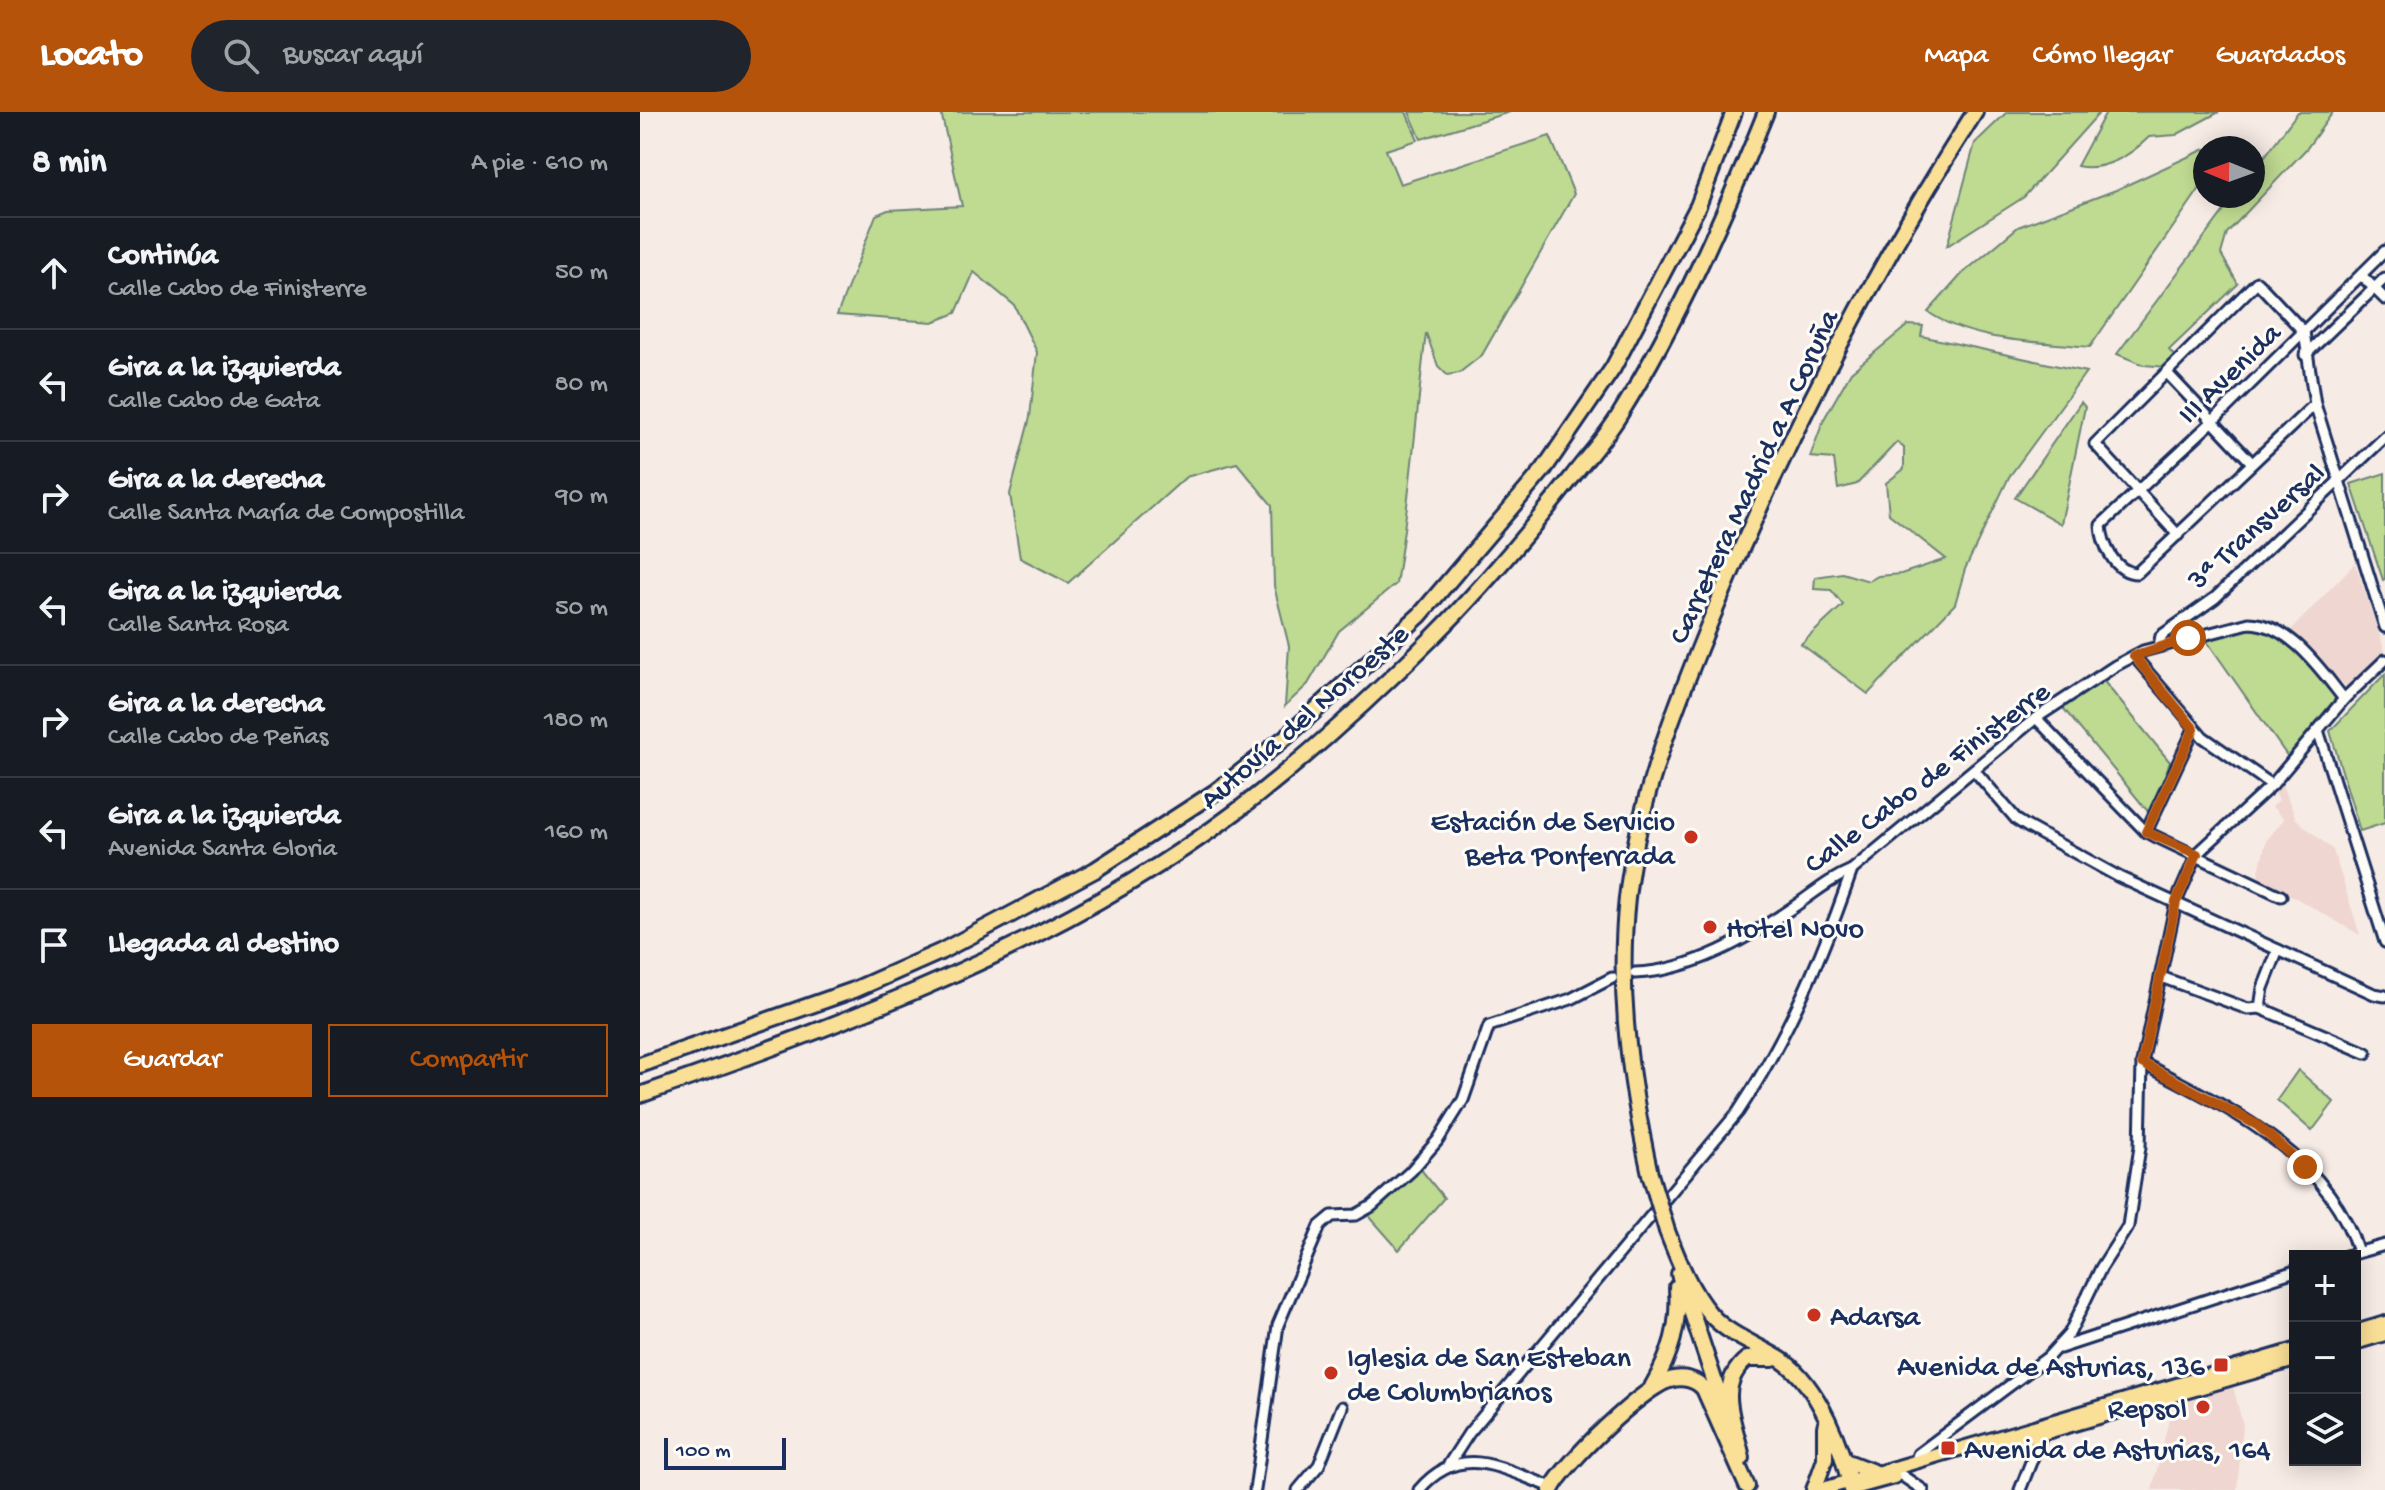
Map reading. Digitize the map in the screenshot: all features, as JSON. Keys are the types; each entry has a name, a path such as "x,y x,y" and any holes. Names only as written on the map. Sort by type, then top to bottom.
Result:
{"highway":[{"name":"Autovía del Noroeste","path":"640,1065 854,990 918,960 1095,870 1215,792 1286,737 1420,615 1544,469 1613,368 1698,206 1734,112"},
{"name":"Autovía del Noroeste","path":"640,1097 951,976 1060,921 1168,858 1236,811 1372,698 1479,591 1618,417 1664,337 1722,220 1766,112"},
{"name":"Carretera Madrid a A Coruña","path":"1747,1488 1650,1174 1633,1097 1623,1001 1623,957 1638,827 1664,735 1742,544 1876,275 1975,112"},
{"path":"640,1057 809,1001 918,960"},
{"path":"1667,1231 1680,1264 1710,1314 1784,1362 1806,1384 1845,1461 1849,1485"},
{"path":"1552,1489 1581,1451 1652,1387 1673,1345 1678,1320 1678,1289 1667,1231"},
{"path":"1747,1488 1728,1393 1729,1378 1747,1359 1764,1357 1784,1362"},
{"path":"1652,1387 1682,1378 1699,1383 1710,1400 1747,1488"},
{"path":"1821,1483 1826,1449 1824,1417"},
{"path":"1845,1461 1876,1473"},
{"path":"1814,1490 1834,1471 1849,1485"}],"main road":[{"path":"2361,1330 2385,1323"},
{"path":"2361,1341 2385,1334"},
{"path":"1849,1485 1876,1473 2289,1352"},
{"path":"1849,1485 1901,1475 2289,1362"}],"street":[{"name":"III Avenida","path":"2178,535 2137,573 2132,573 2118,563 2105,546 2101,525 2213,421 2385,251"},
{"path":"2361,275 2385,299"},
{"name":"III Avenida","path":"2305,355 2385,278"},
{"path":"2315,404 2178,535 2095,444 2257,282 2304,332 2305,355 2315,404 2385,627"},
{"path":"2167,373 2252,463"},
{"name":"3ª Transversal","path":"2159,646 2161,636 2215,598 2385,437"},
{"name":"Calle Cabo de Finisterre","path":"1635,973 1679,965 1717,952 1755,932 1834,877 1852,870 2036,718 2134,656 2159,646 2249,623 2262,623 2278,631 2307,656 2344,699"},
{"path":"2134,656 2194,729 2272,785"},
{"path":"2060,1348 2128,1226 2140,1147 2142,1063 2176,902 2197,854 2272,785 2344,699 2385,660"},
{"path":"2036,718 2146,832 2281,896"},
{"path":"2146,832 2194,729"},
{"path":"2318,730 2385,942"},
{"path":"1975,771 2017,820 2119,877 2385,996"},
{"path":"1419,1490 1430,1477 1449,1464 1469,1433 1738,1112 1769,1065 1792,1022 1852,870"},
{"path":"2260,1008 2263,988 2278,950"},
{"path":"2161,977 2248,1009 2260,1008 2366,1053"},
{"path":"1255,1490 1278,1325 1320,1226 1332,1216 1356,1215 1394,1188 1438,1140 1463,1100 1489,1026 1571,999 1612,978"},
{"path":"2142,1063 2257,1125 2305,1167 2341,1210 2357,1250"},
{"path":"2361,1251 2385,1245"},
{"path":"1915,1463 1918,1454 2060,1348 2289,1273"},
{"path":"1298,1490 1319,1465 1342,1407"},
{"path":"2020,1490 2042,1434"},
{"path":"1449,1464 1472,1461 1488,1464 1552,1489"},
{"path":"1901,1475 1923,1490"}],"shaded area":[{"path":"2355,563 2385,651 2347,688 2290,631"},
{"path":"2282,785 2296,819 2333,850 2360,935 2258,876 2266,841 2284,819 2272,807 2279,800 2274,792"},
{"path":"2232,1382 2243,1426 2237,1490 2152,1490 2174,1399"}],"green space":[{"path":"941,112 1406,112 1418,140 1386,150 1400,184 1550,136 1574,194 1482,355 1459,373 1447,375 1438,366 1426,333 1396,584 1339,631 1308,684 1285,706 1289,646 1274,586 1272,505 1237,463 1186,477 1068,583 1020,558 1010,494 1030,417 1037,352 1014,305 974,272 956,313 933,322 837,315 876,215 888,210 962,206"},
{"path":"1409,112 1510,112 1421,139"},
{"path":"2007,112 2100,112 2024,197 1947,246 1975,143"},
{"path":"2106,112 2219,112 2176,135 2149,137 2125,156 2107,164 2077,166"},
{"path":"2298,112 2333,112 2307,148 2265,193 2265,156"},
{"path":"2193,155 2193,198 2090,347 1985,335 1965,330 1928,312 1962,274 2018,227 2116,190"},
{"path":"2226,208 2251,208 2227,233 2221,254 2238,284 2169,350 2176,358 2167,367 2144,365 2117,354"},
{"path":"1908,325 1923,326 1921,336 2086,372 2009,477 1965,569 1955,604 1868,694 1801,644 1843,605 1831,590 1814,589 1815,577 1842,573 1869,581 1946,559 1889,514 1886,483 1904,469 1904,448 1897,442 1857,484 1838,489 1834,459 1810,457 1824,419 1851,372"},
{"path":"2081,402 2085,407 2061,524 2015,498"},
{"path":"2385,473 2385,579 2383,580 2351,484"},
{"path":"2250,627 2264,630 2288,644 2309,664 2336,698 2288,757 2204,637"},
{"path":"2385,674 2385,823 2360,831 2330,731"},
{"path":"2102,679 2170,762 2150,814 2063,708"},
{"path":"2298,1070 2334,1102 2312,1131 2277,1100"},
{"path":"1419,1167 1444,1198 1399,1250 1369,1216"}],"place":[{"name":"Estación de Servicio Beta Ponferrada","path":"1691,837"},
{"name":"Hotel Novo","path":"1710,927"},
{"name":"Adarsa","path":"1814,1315"},
{"name":"Avenida de Asturias, 136","path":"2221,1365"},
{"name":"Iglesia de San Esteban de Columbrianos","path":"1331,1373"},
{"name":"Repsol","path":"2203,1407"},
{"name":"Avenida de Asturias, 164","path":"1948,1448"}],"route":[{"path":"2188,638 2134,656 2194,729 2146,832 2197,854 2176,902 2142,1063 2257,1125 2305,1167"}]}
